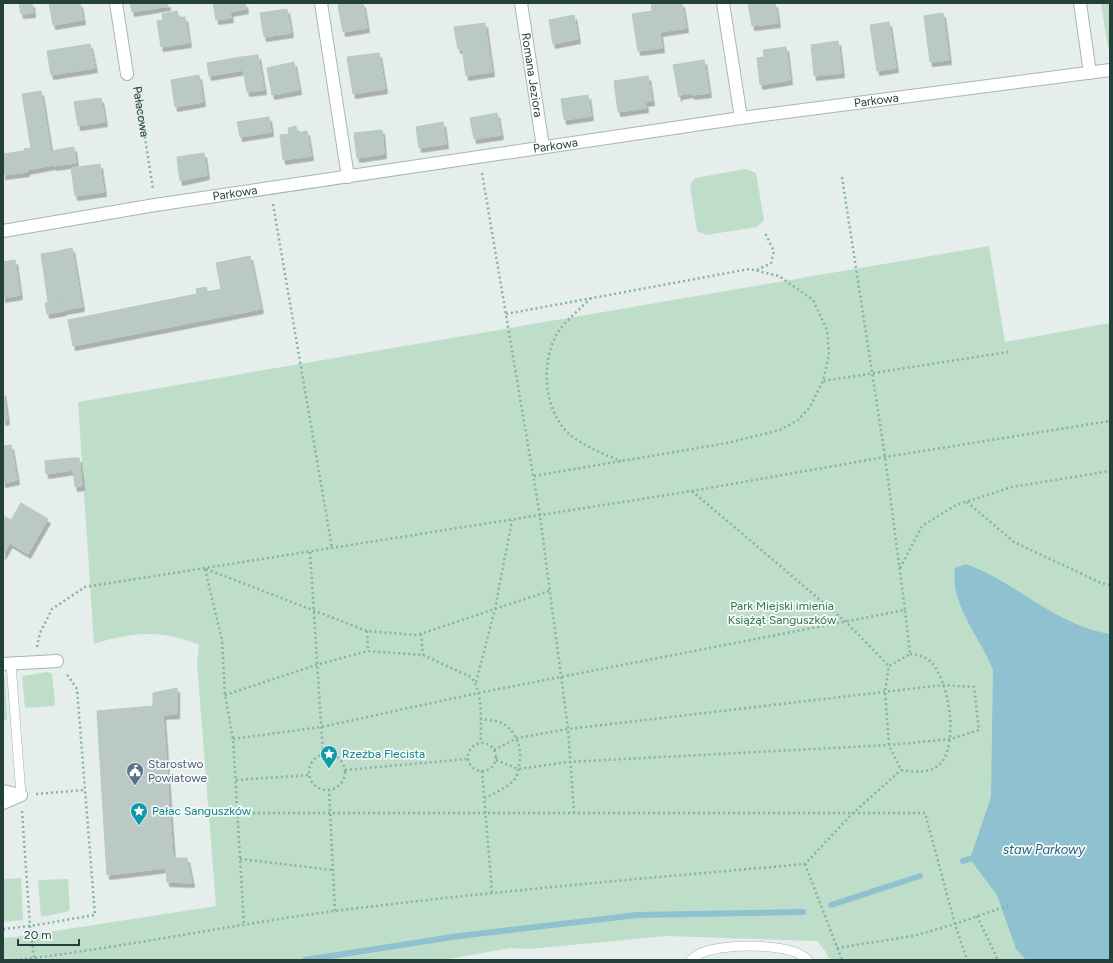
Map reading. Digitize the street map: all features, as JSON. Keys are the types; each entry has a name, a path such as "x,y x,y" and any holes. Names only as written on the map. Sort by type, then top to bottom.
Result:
{"street":[{"name":"Pałacowa","path":"116,3 127,74"},
{"path":"321,3 348,176"},
{"name":"Romana Jeziora","path":"521,3 543,148"},
{"path":"723,3 741,118"},
{"path":"1080,3 1090,73"},
{"name":"Parkowa","path":"3,231 155,205 741,118 1110,70"},
{"path":"7,664 57,661"},
{"path":"3,791 22,795"},
{"path":"3,803 22,795"}],"lane":[{"path":"3,796 22,795 7,664"},
{"path":"691,960 702,952 716,949 765,946 792,950 804,956 808,960"}],"path":[{"name":"Pałacowa","path":"127,74 135,74 155,205"},
{"path":"479,157 540,516 568,729 574,813"},
{"path":"842,177 885,457 910,654"},
{"path":"270,188 332,548"},
{"path":"756,270 771,263 774,251 765,233"},
{"path":"506,314 748,269 779,276 813,300 827,330 829,355 823,381 810,407 798,420 780,430 727,443 534,476"},
{"path":"591,298 557,333 548,355 546,377 549,397 558,418 568,433 582,443 621,461"},
{"path":"823,381 1008,352"},
{"path":"32,663 40,633 52,609 85,587 540,516 885,457 1110,421"},
{"path":"900,568 922,526 956,505 1012,487 1110,471"},
{"path":"692,491 846,622 889,666"},
{"path":"967,501 1014,542 1100,583 1110,584"},
{"path":"481,742 476,682 495,609 512,520"},
{"path":"310,552 316,665 323,754"},
{"path":"205,569 313,612 367,631 417,635 549,591"},
{"path":"205,569 222,640 225,695 233,739 244,925"},
{"path":"233,739 321,727 478,693 905,610"},
{"path":"367,631 368,650"},
{"path":"421,634 423,655"},
{"path":"225,695 316,665 368,650 423,655 471,677 476,682"},
{"path":"15,960 90,951 244,925 335,912 492,892 805,864 852,814 901,770 917,772 931,770 941,764 948,753 951,739 947,699 938,672 930,661 921,656 910,654 889,666"},
{"path":"3,929 95,915 77,688 57,661"},
{"path":"889,666 885,691 888,745 901,770"},
{"path":"494,750 516,738 568,729 943,685 974,687 979,730 951,739 888,745 571,762 518,769 496,760"},
{"path":"480,719 499,722 510,729 516,738 521,754 514,780 485,798"},
{"path":"476,743 486,743 494,750 496,760 490,768 482,771 472,768 467,760 469,750 476,743"},
{"path":"323,754 335,756 343,764 345,770 344,776 339,785 329,789 316,786 309,775 310,764 313,760 323,754"},
{"path":"345,770 467,760"},
{"path":"482,771 492,892"},
{"path":"236,780 309,775"},
{"path":"329,789 335,912"},
{"path":"34,958 30,926 22,795 85,790"},
{"path":"238,813 925,813 955,924 967,960"},
{"path":"240,859 333,870"},
{"path":"805,864 842,960"},
{"path":"837,948 914,936 1010,905"},
{"path":"977,916 998,960"}],"green space":[{"path":"1101,3 1110,3 1110,48 1108,48"},
{"path":"746,169 756,173 764,220 757,227 706,235 697,231 690,185 695,178"},
{"name":"Park Miejski imienia Książąt Sanguszków","path":"989,246 1005,342 1110,323 1110,960 830,960 817,941 666,936 529,949 510,948 443,960 3,960 3,938 216,906 197,663 199,645 172,636 159,634 121,637 94,644 78,402"},
{"path":"48,672 52,674 54,706 25,708 22,676"},
{"path":"3,678 5,678 7,720 3,720"},
{"path":"21,878 23,920 3,922 3,879"},
{"path":"68,879 70,910 67,912 41,917 38,880"}],"water":[{"name":"staw Parkowy","path":"966,564 1002,581 1053,613 1071,622 1110,634 1110,960 1026,960 1016,949 997,895 970,859 991,797 993,670 961,608 957,595 955,568"}],"building":[{"path":"19,3 32,3 33,13 21,14"},
{"path":"49,3 80,3 83,20 53,25"},
{"path":"130,3 168,3 168,6 132,12"},
{"path":"213,3 245,3 246,9 230,12 231,18 216,20"},
{"path":"363,3 367,28 343,32 338,5"},
{"path":"651,3 656,3 662,48 638,51 632,14 652,11"},
{"path":"656,3 682,3 686,28 660,32"},
{"path":"748,3 775,3 778,23 752,26"},
{"path":"287,9 291,33 264,37 260,13"},
{"path":"177,11 179,18 185,17 189,43 161,47 157,21 163,20 162,14"},
{"path":"943,13 949,60 930,62 924,16"},
{"path":"574,15 578,39 553,44 549,20"},
{"path":"889,22 896,68 877,71 870,25"},
{"path":"485,23 488,45 458,49 454,27"},
{"path":"838,41 842,73 814,76 811,45"},
{"path":"90,44 95,68 51,75 47,51"},
{"path":"488,45 492,72 466,76 462,48"},
{"path":"786,47 790,80 760,85 757,58 764,57 763,50"},
{"path":"379,53 385,89 353,94 347,57"},
{"path":"258,55 264,90 247,92 241,57"},
{"path":"241,57 244,70 209,76 207,63"},
{"path":"704,60 709,93 692,95 692,93 679,95 679,97 673,65"},
{"path":"294,62 299,90 272,95 267,68"},
{"path":"199,75 203,102 175,107 171,80"},
{"path":"648,76 652,101 645,102 646,108 618,112 614,81"},
{"path":"41,91 53,165 27,170 24,149 31,148 22,94"},
{"path":"588,95 591,116 564,120 561,99"},
{"path":"101,98 105,122 78,126 74,102"},
{"path":"497,113 501,135 474,139 470,118"},
{"path":"269,117 271,132 240,137 237,122"},
{"path":"443,122 446,144 419,148 416,127"},
{"path":"296,126 297,133 307,131 311,156 283,160 280,135 289,134 288,128"},
{"path":"382,130 384,154 357,158 354,133"},
{"path":"74,147 76,163 54,166 51,151"},
{"path":"24,151 27,172 3,175 3,154"},
{"path":"204,153 207,175 180,181 177,157"},
{"path":"100,164 104,192 75,196 71,168"},
{"path":"72,248 82,307 64,310 54,252"},
{"path":"54,252 62,300 48,302 41,254"},
{"path":"250,256 261,309 73,346 68,320 197,294 196,289 206,287 207,292 221,289 216,263"},
{"path":"15,260 20,295 3,298 3,262"},
{"path":"62,300 64,311 47,314 45,303"},
{"path":"3,391 7,420 3,421"},
{"path":"11,445 17,480 3,483 3,446"},
{"path":"79,458 82,486 75,487 73,470 46,474 45,461"},
{"path":"21,503 48,519 28,554 10,543 3,555 3,516 11,520"},
{"name":"Starostwo Powiatowe","path":"177,688 177,714 163,715 173,858 187,858 192,883 167,882 166,868 107,875 97,711 153,706 153,693"}],"waterway":[{"path":"963,861 970,859"},
{"path":"831,905 920,876"},
{"path":"305,960 459,936 637,915 803,912"}],"place":[{"name":"Rzeźba Flecista","path":"329,769"},
{"name":"Starostwo Powiatowe","path":"135,786"},
{"name":"Pałac Sanguszków","path":"139,826"}]}
